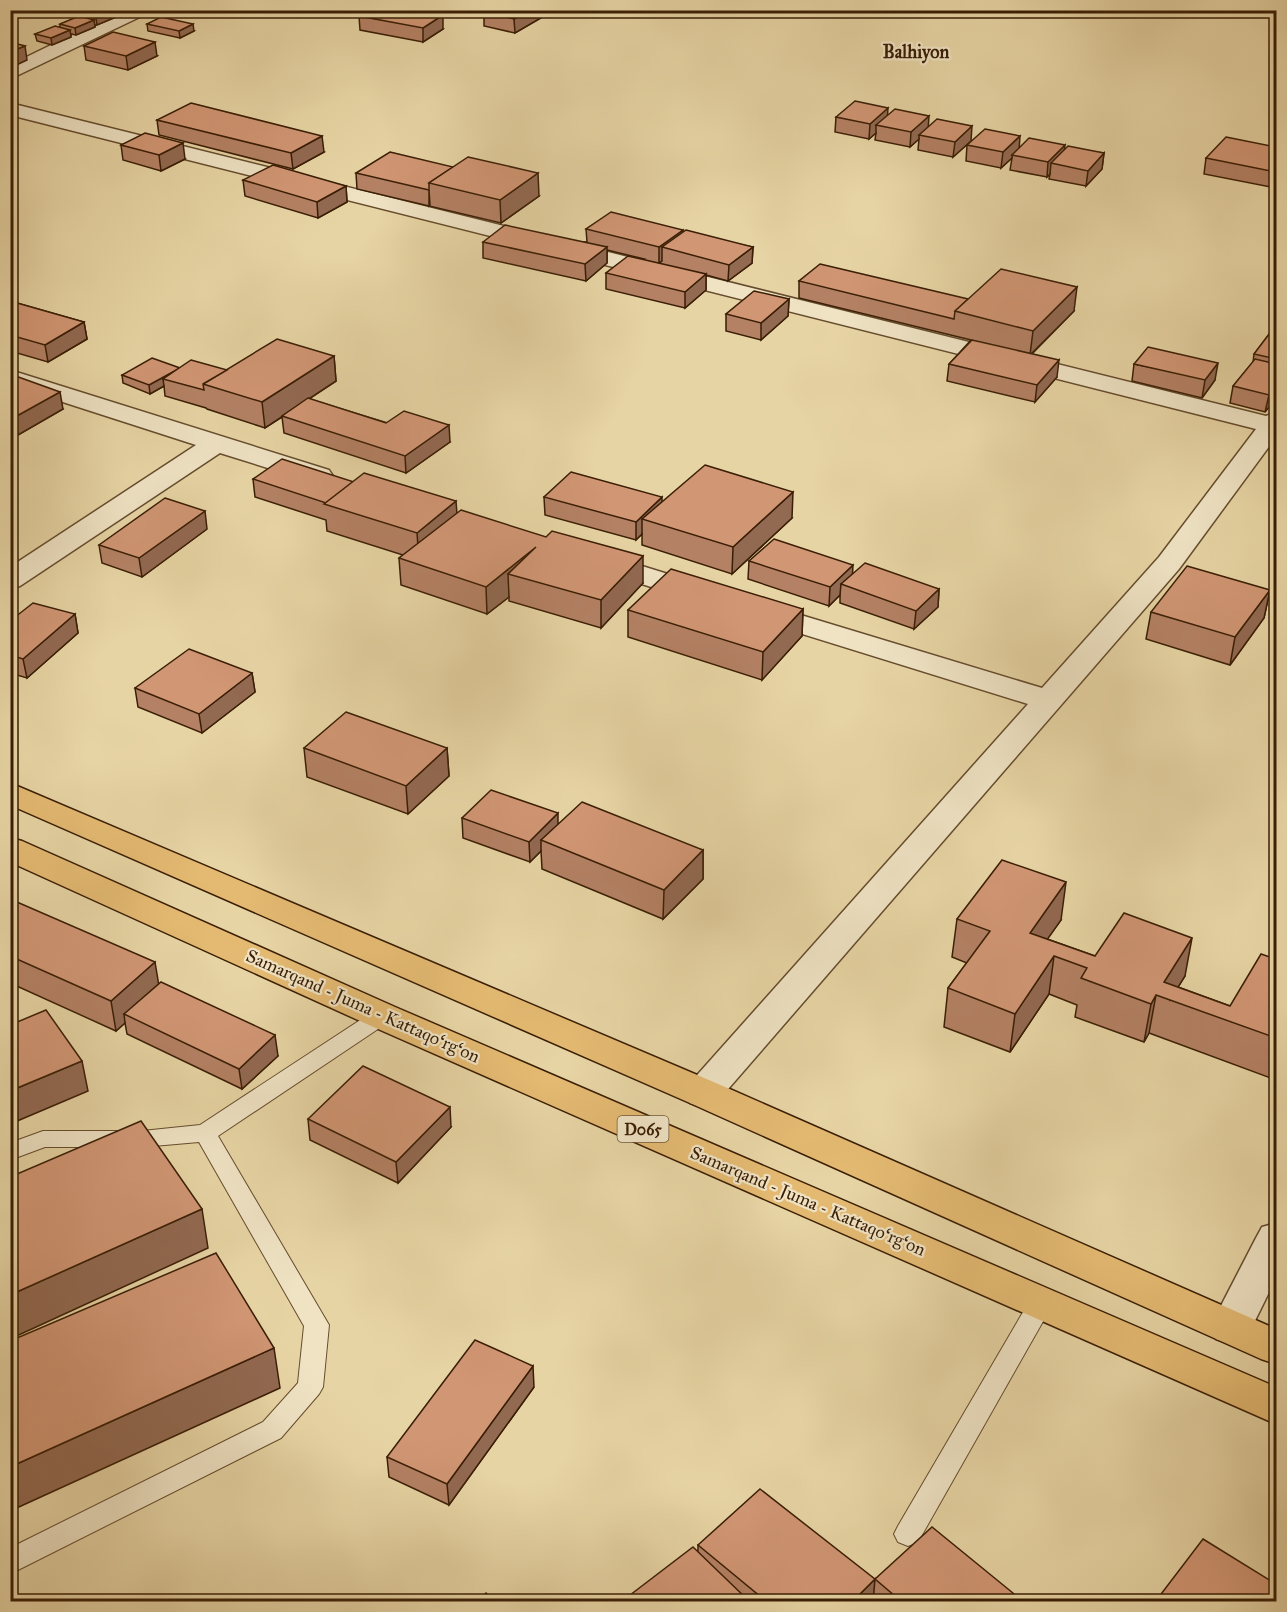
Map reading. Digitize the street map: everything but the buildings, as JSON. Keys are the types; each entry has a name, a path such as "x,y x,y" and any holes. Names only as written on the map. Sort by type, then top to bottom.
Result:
{"main road":[{"path":"10,793 703,1093 1276,1347"},
{"name":"Samarqand - Juma - Kattaqo‘rg‘on","path":"10,849 382,1016 1276,1406"}],"street":[{"path":"10,73 139,10"},
{"path":"10,109 1275,424 1169,562 703,1093"},
{"path":"10,377 341,483"},
{"path":"10,580 215,444"},
{"path":"580,556 1049,700"},
{"path":"1230,1327 1276,1238"}],"lane":[{"path":"10,1152 44,1139 142,1139 205,1133 382,1016"},
{"path":"10,1562 272,1430 310,1387 317,1325 205,1133"},
{"path":"908,1534 1042,1302"}],"district":[{"name":"Balhiyon","path":"916,52"}]}
